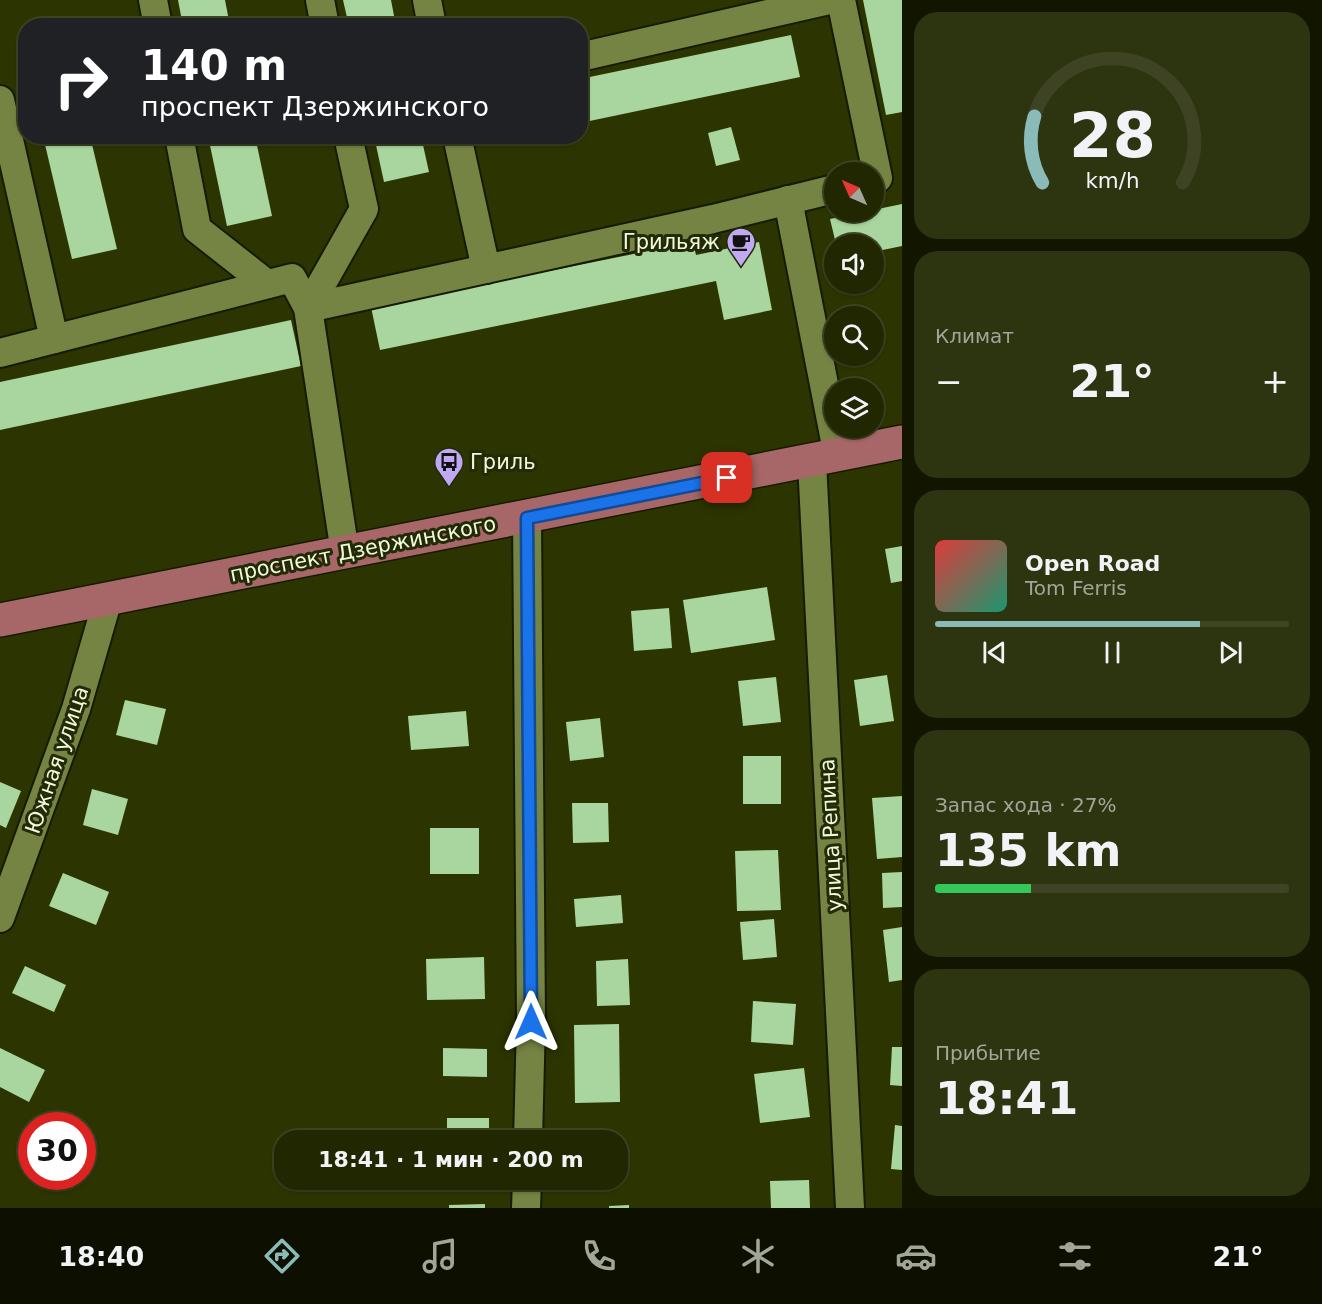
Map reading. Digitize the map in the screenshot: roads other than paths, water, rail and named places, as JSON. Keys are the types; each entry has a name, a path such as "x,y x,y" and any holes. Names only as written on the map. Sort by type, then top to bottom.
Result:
{"main road":[{"name":"проспект Дзержинского","path":"0,620 527,518 902,442"}],"street":[{"path":"153,0 156,18"},
{"path":"320,0 323,18"},
{"path":"427,0 430,18"},
{"path":"588,55 829,0"},
{"path":"841,0 880,162"},
{"path":"0,100 54,339"},
{"path":"181,144 197,229 267,285"},
{"path":"308,308 363,209 350,144"},
{"path":"459,144 486,269"},
{"path":"308,308 824,191"},
{"name":"улица Репина","path":"788,200 825,459 850,1208"},
{"path":"0,353 292,278 308,308 345,553"},
{"path":"527,518 531,1022 528,1130"},
{"name":"Южная улица","path":"0,918 76,710 108,598"},
{"path":"526,1190 526,1208"}],"place":[{"name":"Грильяж","path":"741,268"},
{"name":"Гриль","path":"449,488"}]}
